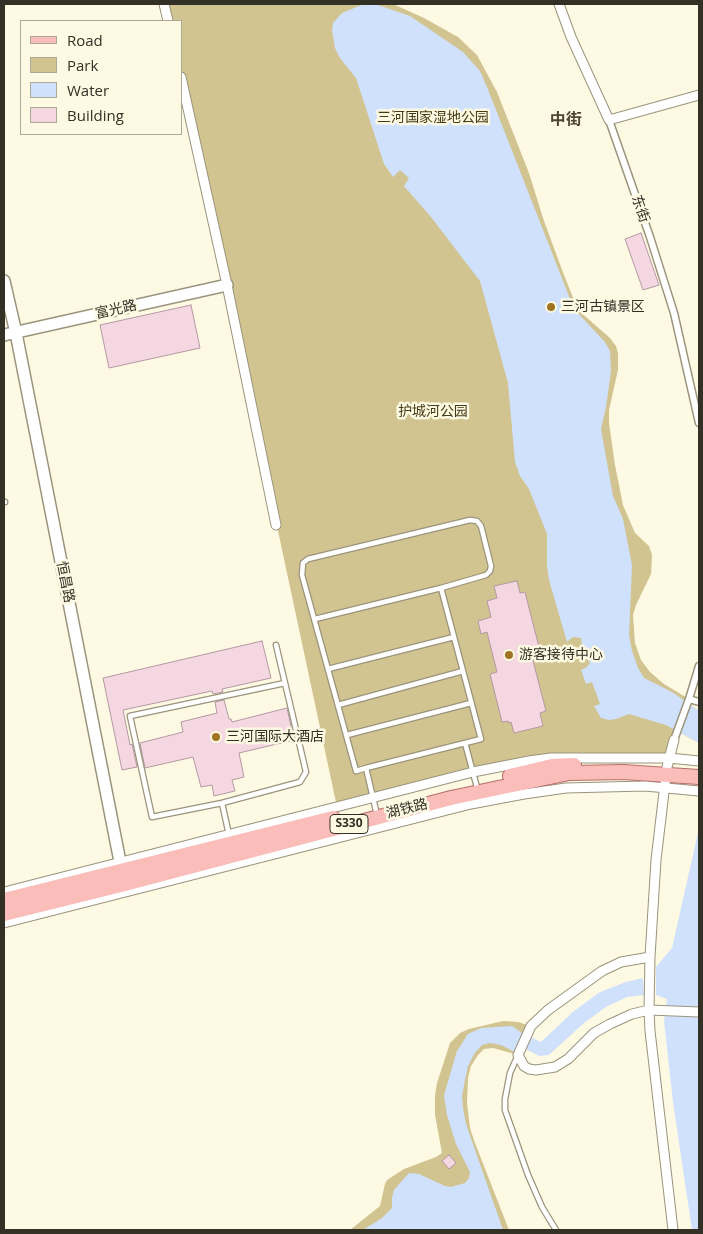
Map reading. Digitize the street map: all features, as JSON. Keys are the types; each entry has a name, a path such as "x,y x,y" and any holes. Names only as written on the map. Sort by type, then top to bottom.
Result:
{"main road":[{"name":"湖铁路","path":"4,900 121,866 476,783 569,773 699,770"},
{"name":"湖铁路","path":"667,772 699,777"},
{"name":"湖铁路","path":"4,914 125,884 375,807"}],"street":[{"path":"164,4 168,20"},
{"name":"东街","path":"559,4 571,37 609,120 650,237 674,313 699,423"},
{"path":"182,82 227,285 276,525"},
{"path":"609,120 699,95"},
{"name":"恒昌路","path":"4,281 16,333 125,884"},
{"name":"富光路","path":"4,336 227,285"},
{"path":"673,1230 651,1041 650,957 656,860 667,772 674,740 699,666"},
{"path":"689,699 699,702"},
{"path":"375,807 476,783 529,761 551,758 667,772 699,791"},
{"path":"4,923 471,804 566,788 645,786 667,772 699,761"},
{"path":"4,892 121,866"},
{"path":"650,957 613,965 602,971 560,1001 531,1026 518,1055 524,1066 536,1070 555,1067 568,1059 594,1033 617,1020 650,1010 699,1012"}],"lane":[{"path":"315,619 441,588 486,574 491,568 482,526 477,521 470,520 308,559 303,563 301,569 356,771 481,739 441,588"},
{"path":"328,669 454,637"},
{"path":"276,645 285,683 306,772 300,782 222,803 152,817 130,716 285,683"},
{"path":"338,705 463,672"},
{"path":"347,735 471,703"},
{"path":"464,743 476,783"},
{"path":"366,768 375,807"},
{"path":"222,803 230,839"},
{"path":"518,1055 510,1073 505,1110 528,1175 542,1207 556,1230"}],"green space":[{"name":"护城河公园","path":"164,4 393,4 424,18 458,37 477,55 497,92 529,173 544,221 578,310 610,338 616,346 618,370 609,410 615,465 623,505 635,533 649,546 652,555 651,574 633,615 635,643 641,660 650,672 664,684 689,699 688,703 699,711 699,743 677,731 669,758 551,758 337,807 182,82 182,20 168,20"},
{"path":"503,1021 518,1022 531,1026 518,1055 493,1048 484,1049 478,1055 471,1066 468,1078 467,1103 470,1128 509,1230 350,1230 380,1206 387,1180 404,1169 442,1153 435,1115 435,1095 450,1043 460,1033 469,1029"}],"water":[{"name":"三河国家湿地公园","path":"364,4 375,4 410,16 463,52 480,71 574,309 605,342 610,351 611,371 601,429 613,496 623,519 632,565 629,635 632,651 644,678 672,692 699,711 699,743 666,725 629,714 609,720 601,718 594,706 600,704 592,682 586,684 581,670 590,663 583,653 581,638 573,637 567,642 549,580 547,534 529,489 520,476 515,462 508,383 480,281 431,217 404,186 409,178 400,170 393,177 384,164 356,78 340,58 335,48 332,30 333,23 342,13"},
{"path":"699,828 699,1230 692,1230 673,1102 664,1021 667,999 656,995 656,967 672,948"},
{"path":"643,978 644,995 627,997 606,1007 584,1023 549,1055 539,1056 520,1046 515,1052 501,1045 490,1043 482,1045 474,1054 468,1066 465,1080 462,1096 463,1108 466,1124 503,1230 363,1230 382,1218 392,1208 394,1190 409,1173 419,1174 451,1187 465,1183 469,1178 470,1172 456,1144 447,1115 444,1095 457,1051 468,1034 481,1028 512,1026 541,1042 574,1011 600,992"}],"building":[{"path":"641,233 659,285 643,290 625,239"},
{"path":"191,305 200,348 109,368 100,325"},
{"name":"游客接待中心","path":"517,581 520,593 525,592 539,647 530,649 546,711 540,713 543,726 514,733 511,722 502,722 490,674 497,672 487,632 481,634 478,621 491,617 487,601 497,598 494,586"},
{"path":"262,641 271,678 222,689 223,692 213,694 212,691 123,710 130,745 132,744 137,767 122,770 103,678"},
{"path":"224,700 229,719 232,722 287,708 294,740 239,753 244,777 232,780 235,791 214,796 212,785 201,787 193,757 145,768 140,743 183,732 181,722 217,713 215,702"},
{"path":"449,1155 456,1163 449,1169 442,1161"}],"place":[{"name":"三河古镇景区","path":"551,307"},
{"name":"游客接待中心","path":"509,655"},
{"name":"三河国际大酒店","path":"216,737"}],"district":[{"name":"中街","path":"566,120"}]}
